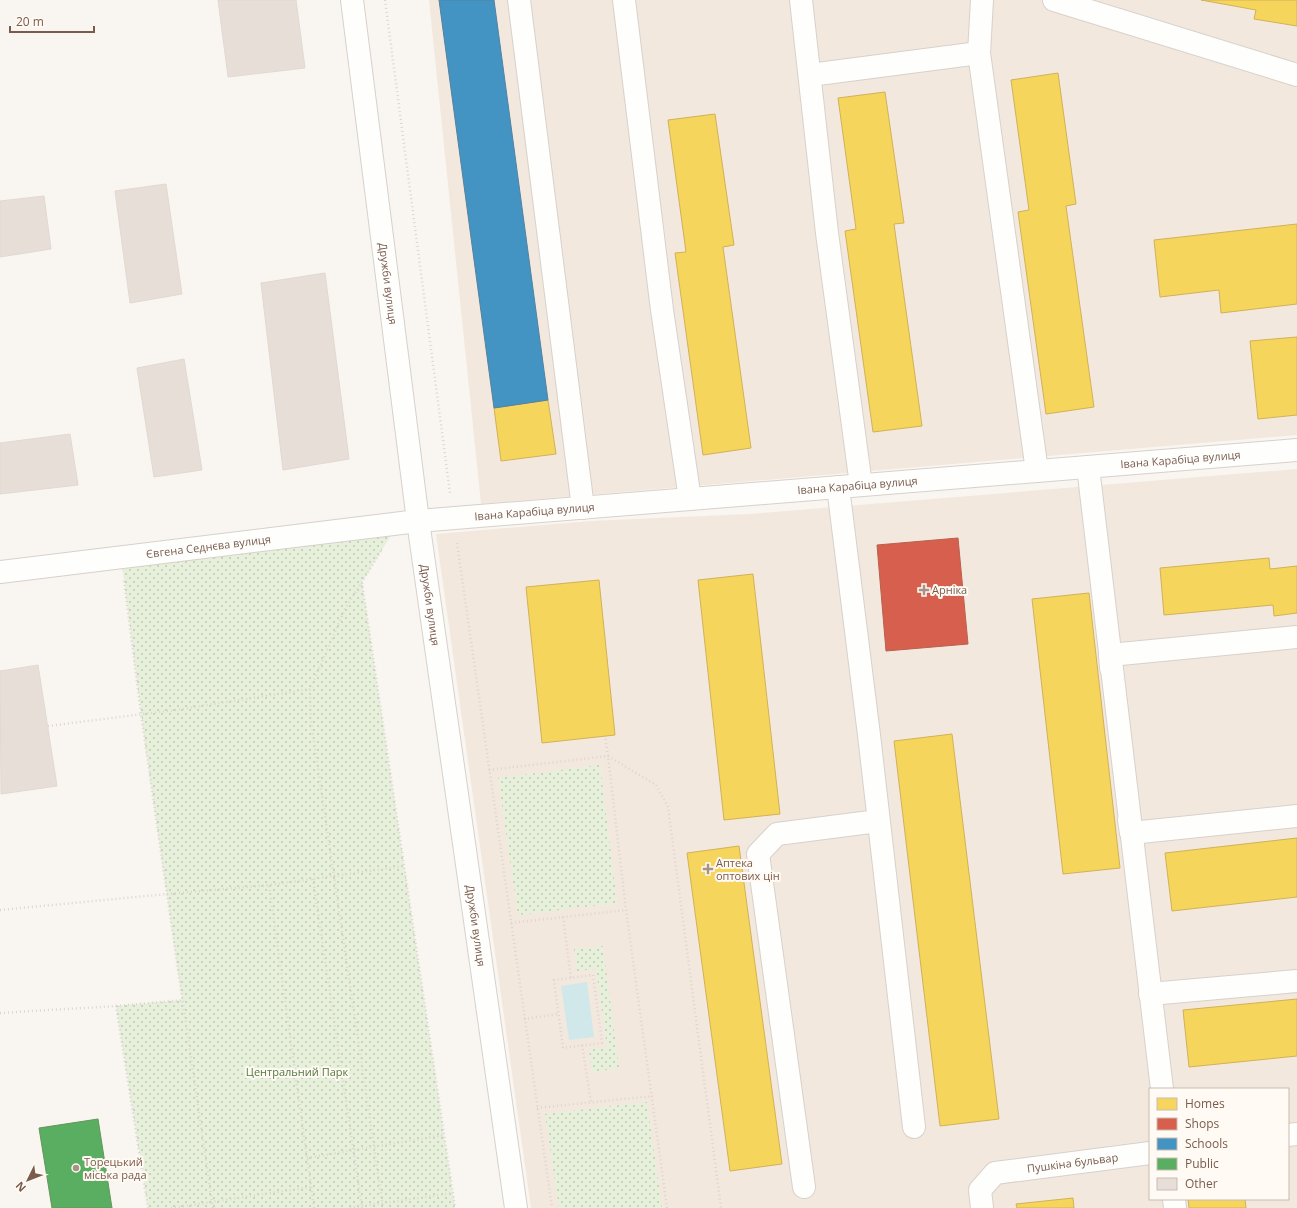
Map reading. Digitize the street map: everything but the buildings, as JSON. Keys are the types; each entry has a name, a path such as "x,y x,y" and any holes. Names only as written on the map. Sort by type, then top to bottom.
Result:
{"street":[{"name":"Дружби вулиця","path":"352,0 408,522 516,1208"},
{"path":"519,0 583,508"},
{"path":"624,0 662,310 690,499"},
{"path":"801,0 827,233 861,485"},
{"path":"982,0 979,53 1037,471"},
{"path":"1054,0 1297,75"},
{"path":"810,75 979,53"},
{"name":"Івана Карабіца вулиця","path":"408,522 1297,450"},
{"path":"1088,467 1162,1088"},
{"path":"838,487 914,1127"},
{"name":"Євгена Седнєва вулиця","path":"0,572 408,522"},
{"path":"1110,655 1297,637"},
{"path":"1131,833 1297,816"},
{"path":"804,1187 758,854 777,834 878,821"},
{"path":"1150,994 1297,981"},
{"name":"Пушкіна бульвар","path":"982,1208 980,1190 994,1173 1149,1153"}],"path":[{"path":"385,0 453,518 552,1208"},
{"path":"383,1208 312,729 310,689 345,610 362,582 408,522"},
{"path":"121,557 141,714 213,1208"},
{"path":"362,582 456,1208"},
{"path":"48,726 310,689"},
{"path":"605,736 626,910 653,1096 667,1208"},
{"path":"489,770 608,756 656,785 668,807 721,1208"},
{"path":"0,910 269,885 404,866"},
{"path":"313,878 362,1208"},
{"path":"269,885 314,1208"},
{"path":"511,923 626,910"},
{"path":"563,917 571,978"},
{"path":"593,975 602,1043 563,1048 558,1014 554,980 593,975"},
{"path":"0,1013 116,1006 182,1000"},
{"path":"116,1006 148,1208"},
{"path":"524,1019 558,1014"},
{"path":"582,1045 591,1102"},
{"path":"537,1108 653,1096"},
{"path":"307,1157 444,1135"},
{"path":"171,1208 311,1187"},
{"path":"350,1208 453,1193"}],"shaded area":[{"path":"429,0 1297,0 1297,435 481,504"},
{"path":"1297,469 1297,1208 531,1208 436,534 591,521 749,514"}],"green space":[{"name":"Центральний Парк","path":"398,524 362,582 455,1208 148,1208 116,1006 182,1000 144,736 121,557"},
{"path":"600,765 617,903 518,915 498,778"},
{"path":"603,946 619,1068 592,1072 589,1050 607,1047 596,969 577,971 574,949"},
{"path":"647,1102 662,1208 559,1208 545,1114"}],"water":[{"path":"587,982 594,1037 569,1040 561,986"}],"place":[{"name":"Арніка","path":"924,590"},
{"name":"Аптека оптових цін","path":"708,869"},
{"name":"Торецький міська рада","path":"76,1168"}]}
